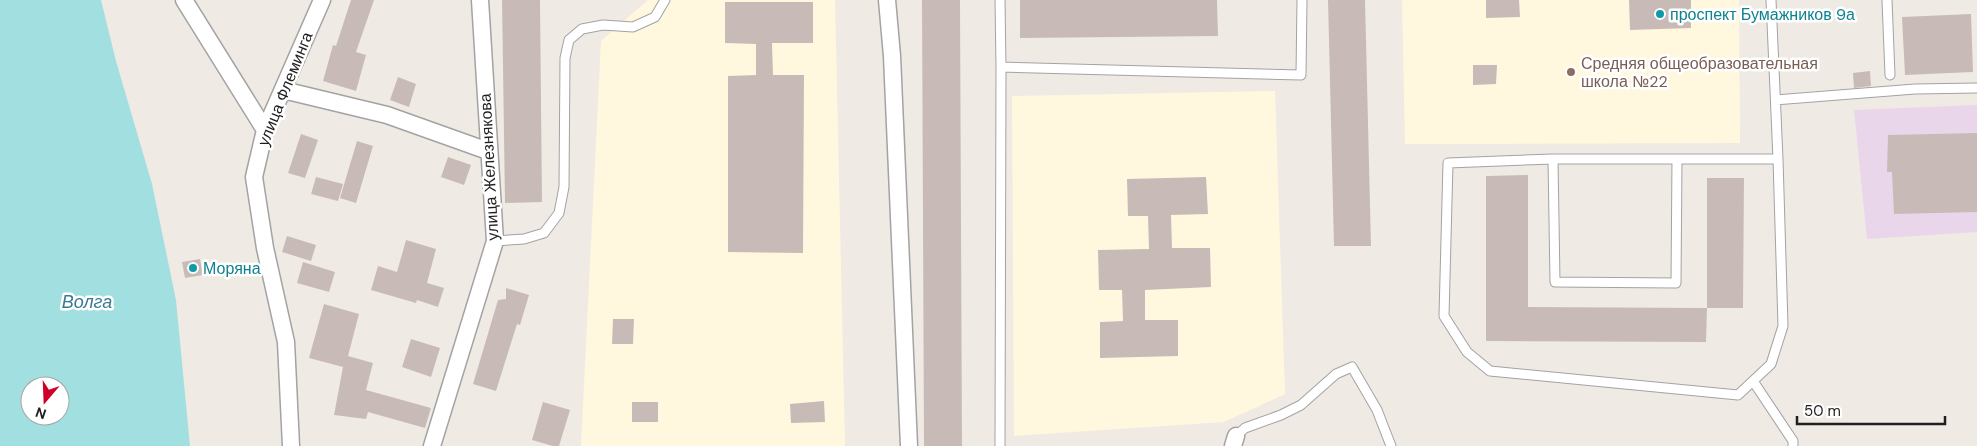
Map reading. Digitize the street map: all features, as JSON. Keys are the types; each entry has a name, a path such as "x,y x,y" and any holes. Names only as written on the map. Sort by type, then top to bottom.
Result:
{"street":[{"path":"184,0 265,130"},
{"name":"улица Флеминга","path":"291,446 286,342 265,248 254,177 265,130 322,0"},
{"name":"улица Железнякова","path":"432,446 495,241 480,0"},
{"path":"887,0 892,56 909,446"},
{"path":"283,90 387,115 488,152"}],"lane":[{"path":"495,241 524,238 544,233 559,212 564,187 565,58 568,40 582,29 603,25 633,27 655,17 665,0"},
{"path":"1000,0 1000,446"},
{"path":"1001,67 1301,75 1302,0"},
{"path":"1771,0 1776,100 1778,159 1783,326 1771,364 1738,395 1490,371 1466,352 1444,316 1448,163 1553,159 1778,159"},
{"path":"1887,0 1890,75"},
{"path":"1776,100 1916,89 1977,88"},
{"path":"1553,159 1555,282 1676,283 1677,159"},
{"path":"1235,441 1245,428 1281,416 1301,405 1336,374 1352,367 1377,410 1391,446"},
{"path":"1753,381 1793,440 1793,446"}],"shaded area":[{"path":"648,0 835,0 845,446 581,446 601,41"},
{"name":"Средняя общеобразовательная школа №22","path":"1402,0 1739,0 1740,143 1405,144"},
{"path":"1275,91 1285,394 1224,422 1014,436 1012,96"},
{"path":"1977,105 1977,232 1867,239 1854,110"}],"water":[{"name":"Волга","path":"0,0 101,0 116,61 152,184 176,300 190,446 0,446"}],"building":[{"path":"351,0 374,0 356,52 366,55 356,91 323,81 333,45 336,46"},
{"path":"502,0 540,0 542,202 505,203"},
{"path":"922,0 960,0 962,446 924,446"},
{"path":"1020,0 1217,0 1218,36 1020,38"},
{"path":"1328,0 1365,0 1371,246 1334,246"},
{"path":"1486,0 1519,0 1520,17 1486,18"},
{"name":"проспект Бумажников 9а","path":"1629,0 1691,0 1691,28 1630,30"},
{"path":"725,2 813,2 813,43 772,43 773,75 804,75 803,253 728,252 728,76 756,75 756,44 725,43"},
{"path":"1971,14 1973,72 1905,75 1902,17"},
{"path":"1473,65 1497,65 1496,84 1473,85"},
{"path":"1870,71 1871,86 1854,88 1853,73"},
{"path":"398,77 416,84 409,107 390,100"},
{"path":"1977,133 1977,212 1894,214 1892,172 1887,172 1888,135"},
{"path":"301,134 318,140 305,178 288,173"},
{"path":"357,141 373,146 356,203 340,198"},
{"path":"448,157 471,165 464,185 441,177"},
{"path":"1528,175 1528,307 1707,308 1706,342 1486,341 1486,176"},
{"path":"316,177 343,184 338,201 311,194"},
{"path":"1206,177 1208,214 1171,215 1172,248 1210,248 1211,287 1145,290 1145,320 1178,320 1178,356 1100,358 1100,322 1123,321 1122,290 1099,290 1098,250 1149,249 1148,216 1128,216 1127,179"},
{"path":"1707,178 1744,178 1743,308 1707,308"},
{"path":"287,236 316,245 311,261 282,252"},
{"path":"406,240 436,249 427,283 444,288 438,307 417,300 416,303 371,290 378,266 397,272"},
{"name":"Моряна","path":"200,259 203,275 185,278 182,262"},
{"path":"303,262 335,272 329,292 297,283"},
{"path":"506,288 529,295 520,325 517,324 496,391 473,384 498,300 506,299"},
{"path":"324,304 359,314 348,356 373,363 366,390 431,408 425,428 368,412 366,419 334,415 343,367 309,358"},
{"path":"613,319 634,319 633,344 612,344"},
{"path":"411,339 440,348 431,377 402,367"},
{"path":"824,401 825,422 791,423 790,404"},
{"path":"543,402 570,410 559,446 532,440"},
{"path":"632,402 658,402 658,422 632,422"}],"place":[{"name":"проспект Бумажников 9а","path":"1660,14"},
{"name":"Средняя общеобразовательная школа №22","path":"1571,72"},
{"name":"Моряна","path":"193,268"}]}
